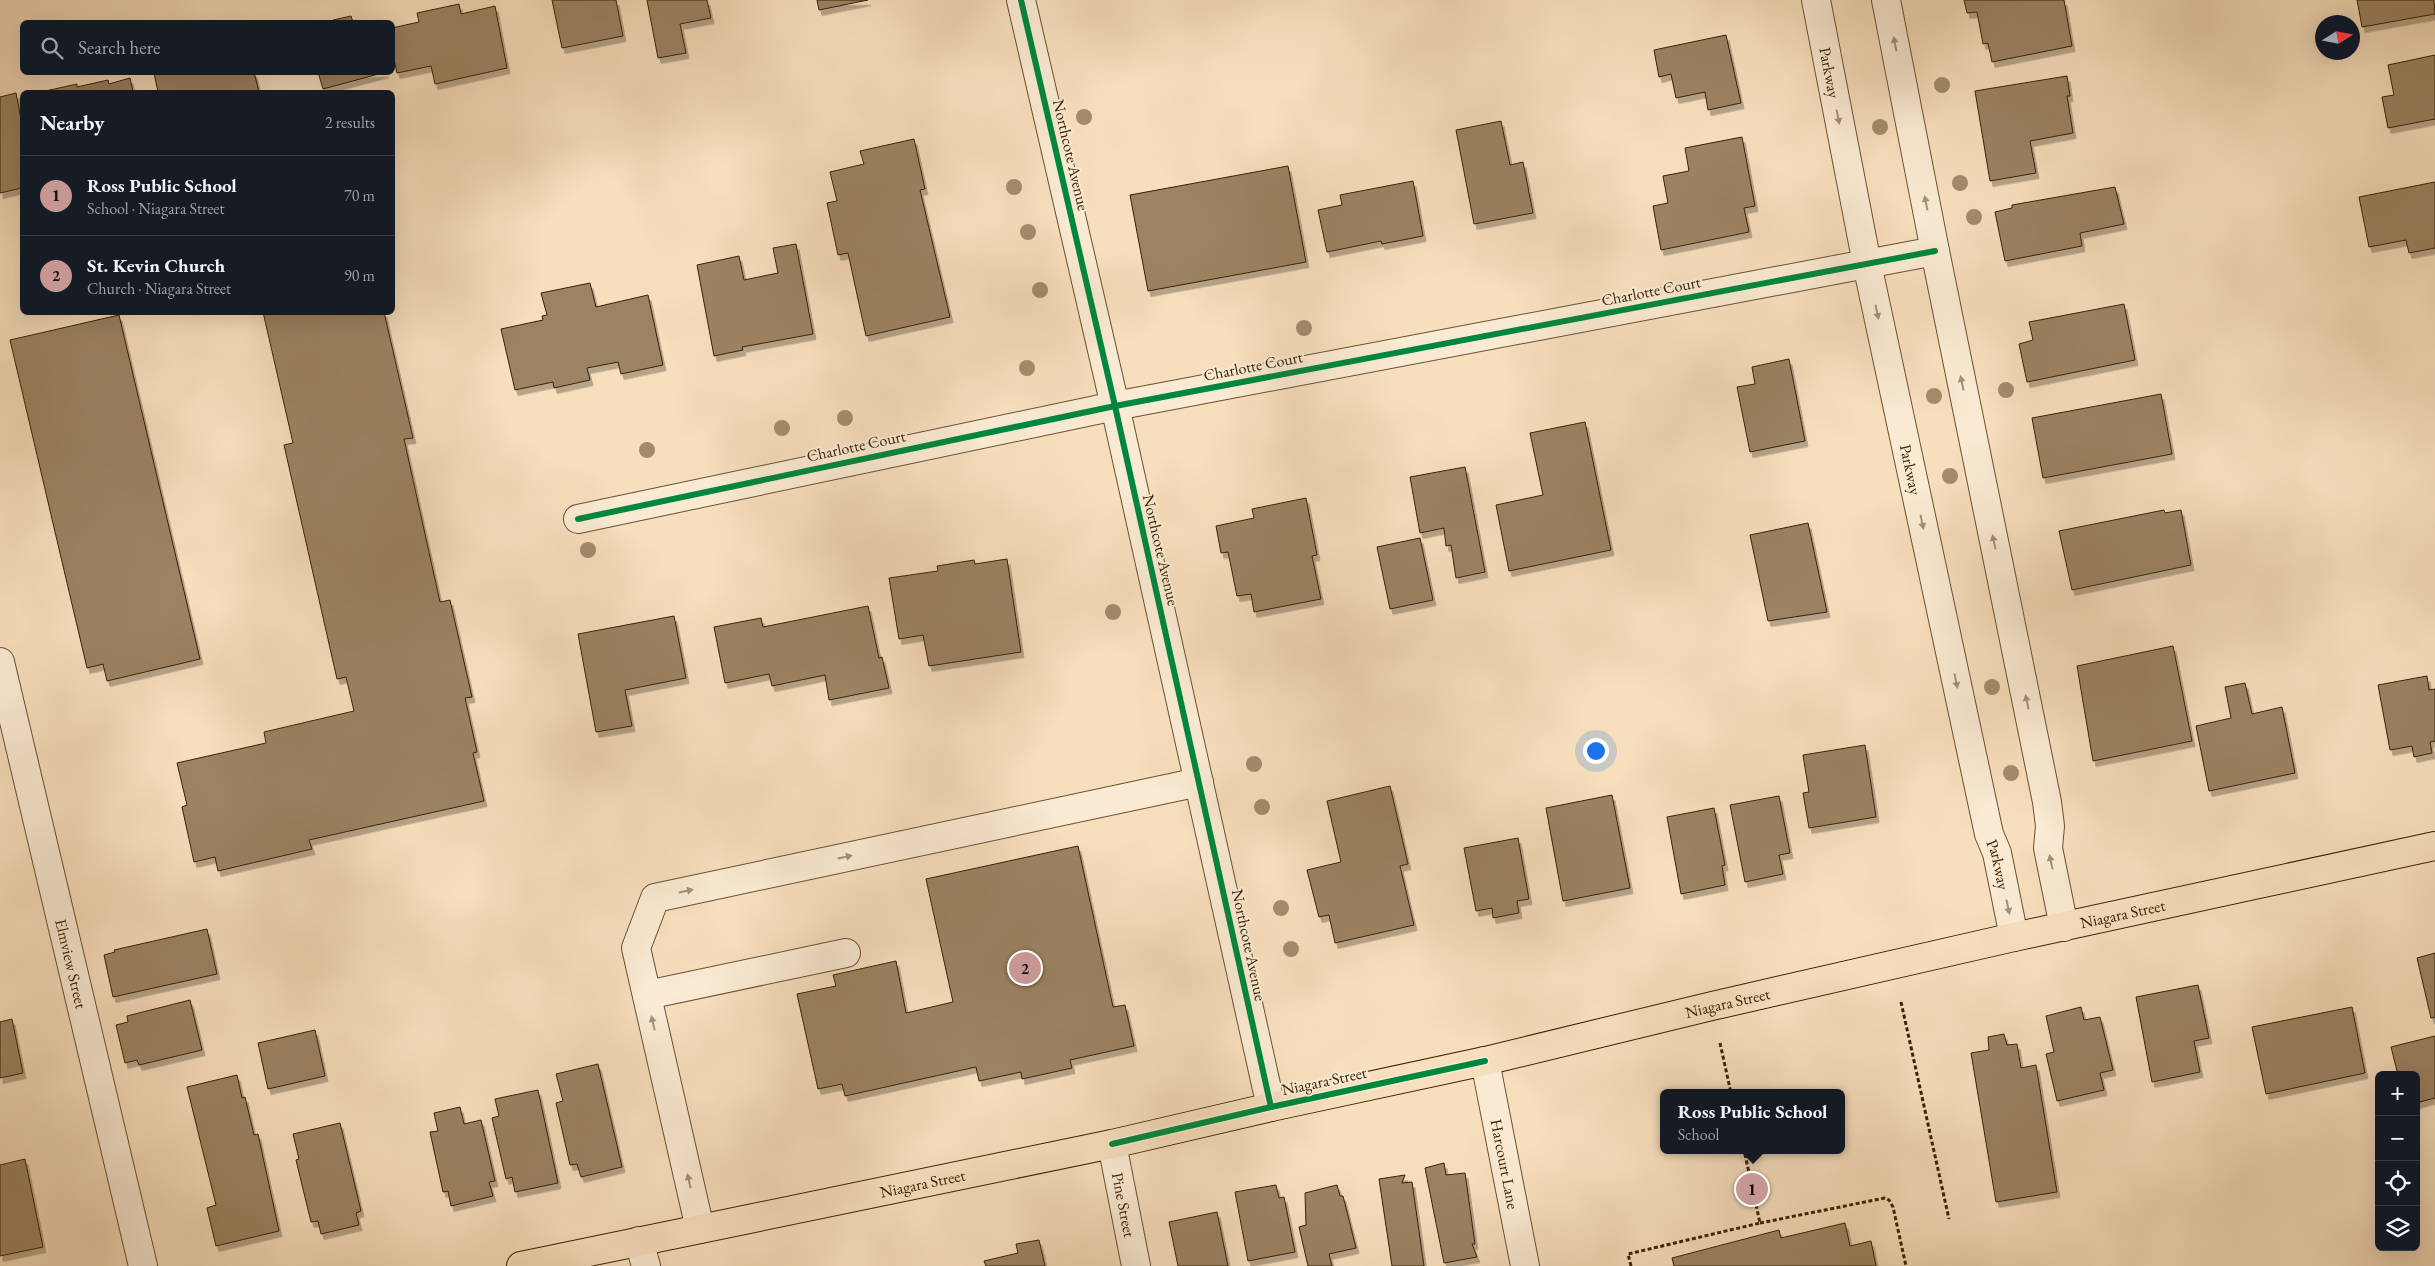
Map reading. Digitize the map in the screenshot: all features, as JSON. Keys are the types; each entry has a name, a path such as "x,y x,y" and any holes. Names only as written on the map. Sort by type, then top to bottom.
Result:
{"main road":[{"name":"Niagara Street","path":"522,1266 643,1254 700,1229 1112,1144 1271,1107 1485,1061 1712,1006 2014,937 2435,846"}],"street":[{"name":"Northcote Avenue","path":"1021,0 1115,406 1271,1107"},
{"name":"Parkway","path":"1816,0 1866,264 1987,824 1997,853 2014,937"},
{"path":"1886,0 2047,802 2050,826 2048,848 2064,926"},
{"name":"Charlotte Court","path":"578,519 1115,406 1935,251"},
{"name":"Elmview Street","path":"0,662 143,1266"},
{"path":"700,1229 636,948 655,898 1199,782"},
{"path":"647,995 846,952"},
{"name":"Harcourt Lane","path":"1485,1061 1525,1266"},
{"name":"Pine Street","path":"1112,1144 1136,1266"}],"path":[{"path":"1892,965 1949,1219"},
{"path":"1712,1006 1730,1089"},
{"path":"1745,1154 1760,1223"},
{"path":"1630,1266 1628,1254 1760,1223 1885,1198 1889,1200 1893,1207 1906,1266"}],"building":[{"path":"552,0 616,0 623,36 562,48"},
{"path":"647,0 707,0 711,18 680,24 686,53 658,58"},
{"path":"817,0 868,0 819,10"},
{"path":"1964,0 2064,0 2072,46 1992,62 1988,43 1983,44 1977,12 1967,13"},
{"path":"2357,0 2434,0 2435,14 2362,27"},
{"path":"459,4 461,14 495,6 507,68 435,84 431,66 397,73 395,64 395,27 419,22 417,13"},
{"path":"351,16 352,20 333,20"},
{"path":"1726,35 1741,103 1708,110 1705,92 1676,98 1671,74 1659,77 1654,50"},
{"path":"2435,55 2435,119 2388,128 2382,97 2394,95 2388,65"},
{"path":"154,75 255,75 258,90 158,90"},
{"path":"319,75 375,75 323,89"},
{"path":"2067,76 2070,96 2067,96 2073,133 2030,141 2036,173 1990,181 1975,91"},
{"path":"130,78 133,90 50,90 77,84 77,87 108,80 109,84"},
{"path":"16,93 20,114 20,188 0,193 0,97"},
{"path":"1501,121 1510,165 1523,162 1533,213 1474,224 1456,130"},
{"path":"1742,137 1755,206 1744,208 1749,232 1661,250 1653,206 1668,203 1663,176 1689,171 1685,148"},
{"path":"914,139 925,189 920,190 950,317 866,336 848,253 838,255 827,203 837,201 830,172 864,164 860,151"},
{"path":"1288,166 1306,262 1148,291 1130,195"},
{"path":"1413,181 1423,236 1382,244 1381,241 1327,252 1318,210 1342,205 1340,195"},
{"path":"2435,182 2435,248 2409,253 2406,240 2369,247 2359,197"},
{"path":"2115,187 2124,224 2080,233 2082,246 2005,261 1995,212 2012,208 2012,205"},
{"path":"796,244 813,334 742,347 743,350 714,356 697,265 739,256 744,280 778,273 773,248"},
{"path":"590,283 596,307 648,295 663,365 621,374 618,362 587,368 590,380 554,388 553,382 515,390 501,329 543,320 542,316 547,315 541,293"},
{"path":"2124,304 2135,360 2027,382 2019,344 2033,340 2029,322"},
{"path":"119,315 200,659 107,681 103,664 87,668 10,340"},
{"path":"264,315 385,315 413,438 404,439 440,602 450,600 472,697 465,698 477,752 473,753 484,801 309,840 312,849 218,871 215,857 194,862 182,807 187,805 177,763 266,743 264,732 354,711 346,677 337,679 284,445 293,443"},
{"path":"1789,359 1805,441 1750,452 1737,387 1755,384 1752,367"},
{"path":"2161,394 2172,454 2043,478 2032,418"},
{"path":"1585,422 1611,550 1509,571 1496,505 1543,495 1530,433"},
{"path":"1465,467 1485,572 1456,578 1451,545 1446,546 1444,528 1420,533 1410,477"},
{"path":"1306,498 1317,555 1312,556 1321,599 1254,612 1251,594 1237,596 1228,552 1221,553 1216,526 1254,518 1252,509"},
{"path":"2164,510 2165,513 2181,510 2191,565 2072,590 2059,531"},
{"path":"1808,523 1827,612 1768,621 1750,535"},
{"path":"1420,538 1433,600 1390,609 1377,547"},
{"path":"1007,559 1021,652 929,666 923,635 899,639 889,578 938,571 937,566 974,560 975,564"},
{"path":"868,606 879,658 882,657 889,688 829,700 825,675 772,686 769,674 725,683 714,627 761,618 763,627"},
{"path":"674,616 686,678 625,690 632,726 596,732 578,634"},
{"path":"2173,646 2192,741 2093,761 2077,666"},
{"path":"2427,676 2429,690 2435,689 2435,741 2430,742 2432,753 2414,757 2412,746 2390,750 2378,685"},
{"path":"2245,683 2252,714 2282,707 2295,773 2209,791 2196,726 2231,718 2225,687"},
{"path":"1865,745 1876,817 1809,828 1803,793 1809,792 1803,755"},
{"path":"1390,786 1408,864 1400,866 1414,925 1335,943 1329,915 1319,917 1307,870 1341,862 1327,801"},
{"path":"1612,795 1630,888 1563,901 1546,808"},
{"path":"1779,796 1790,853 1779,855 1783,874 1745,882 1730,805"},
{"path":"1714,808 1725,865 1722,866 1725,885 1681,894 1667,817"},
{"path":"1518,838 1529,899 1517,901 1519,913 1493,918 1492,908 1476,911 1464,848"},
{"path":"1078,846 1113,1007 1125,1005 1134,1046 1070,1060 1072,1068 1022,1079 1021,1072 979,1081 976,1067 845,1096 842,1084 818,1089 797,994 836,986 833,975 896,961 906,1013 953,1002 926,879"},
{"path":"207,929 217,974 113,997 104,955 115,952 114,950"},
{"path":"2435,953 2435,1017 2431,1018 2417,958"},
{"path":"2198,985 2209,1038 2194,1041 2200,1072 2152,1082 2136,997"},
{"path":"190,1000 202,1050 139,1065 137,1060 125,1063 116,1025 128,1022 127,1016"},
{"path":"2081,1007 2084,1020 2100,1017 2113,1070 2100,1073 2104,1090 2057,1101 2046,1054 2054,1052 2046,1016"},
{"path":"2352,1007 2365,1073 2266,1094 2252,1027"},
{"path":"12,1019 23,1073 0,1078 0,1022"},
{"path":"315,1030 325,1076 268,1089 258,1043"},
{"path":"2004,1034 2007,1045 2017,1044 2021,1068 2036,1065 2057,1192 1996,1202 1971,1053 1989,1050 1988,1037"},
{"path":"2435,1036 2435,1098 2420,1102 2420,1071 2397,1071 2391,1047"},
{"path":"598,1064 622,1167 581,1177 577,1164 570,1165 556,1103 563,1101 556,1074"},
{"path":"237,1075 242,1098 245,1097 254,1135 258,1134 279,1231 216,1246 207,1208 216,1205 187,1087"},
{"path":"538,1090 558,1183 515,1192 512,1177 506,1179 492,1118 499,1116 495,1099"},
{"path":"460,1107 464,1124 481,1120 495,1181 489,1182 493,1196 451,1206 448,1191 443,1192 430,1132 438,1131 434,1113"},
{"path":"340,1123 361,1211 356,1213 359,1225 321,1234 318,1221 311,1222 296,1160 299,1159 293,1134"},
{"path":"25,1159 43,1247 0,1256 0,1165"},
{"path":"1444,1163 1446,1175 1465,1173 1475,1244 1472,1244 1477,1257 1444,1263 1425,1168"},
{"path":"1405,1175 1402,1183 1412,1182 1424,1266 1392,1266 1379,1179"},
{"path":"1276,1185 1279,1198 1284,1197 1295,1252 1248,1261 1235,1192"},
{"path":"1337,1185 1340,1196 1343,1196 1356,1248 1329,1254 1332,1266 1308,1266 1299,1227 1306,1225 1305,1193"},
{"path":"1217,1212 1228,1266 1178,1266 1169,1222"},
{"path":"1845,1223 1850,1246 1871,1241 1876,1266 1674,1266 1672,1258 1779,1230 1781,1238"},
{"path":"1039,1240 1045,1266 986,1266 984,1261 1018,1253 1016,1244"}],"cycle path":[{"path":"1021,0 1115,406 1271,1107"},
{"path":"578,519 1115,406 1935,251"},
{"path":"1112,1144 1271,1107 1485,1061"}],"place":[{"name":"St. Kevin Church","path":"1025,968"},
{"name":"Ross Public School","path":"1752,1189"}]}
